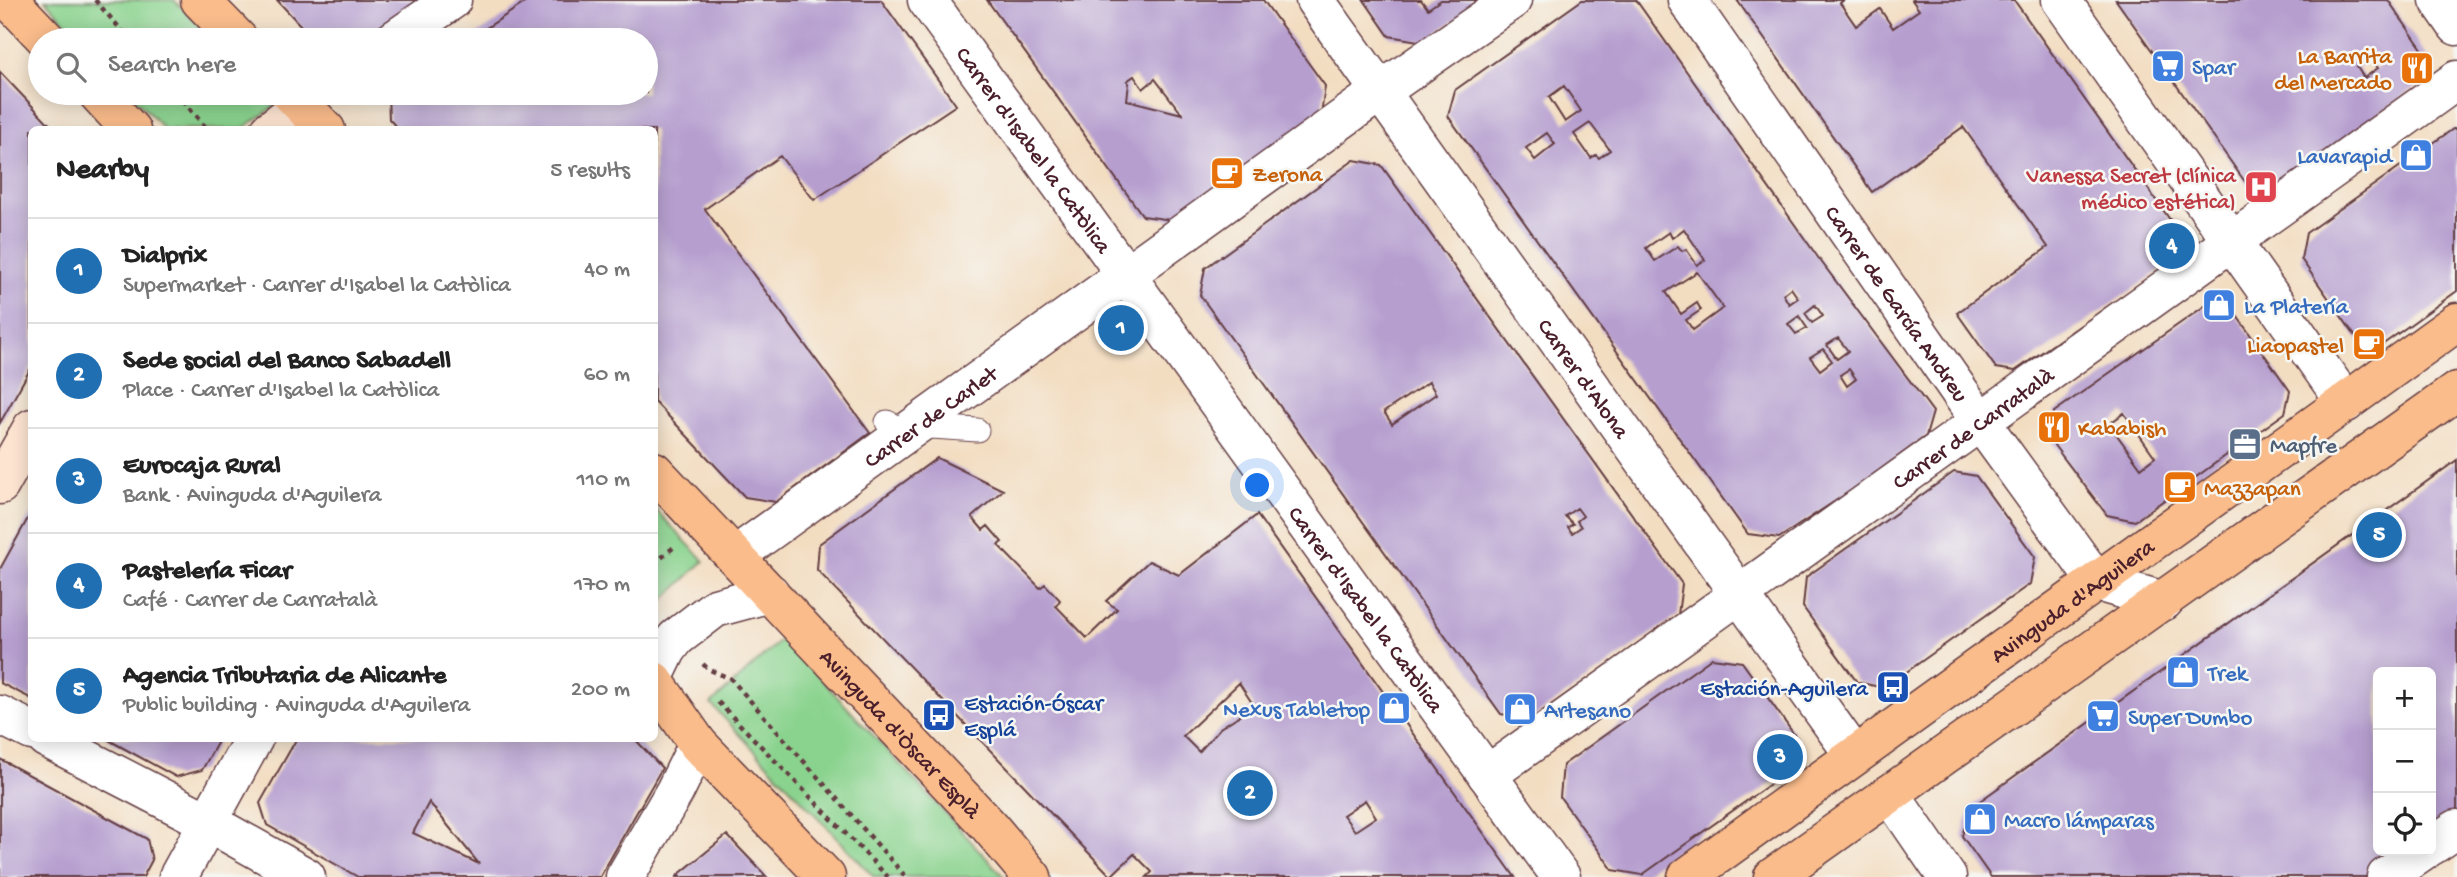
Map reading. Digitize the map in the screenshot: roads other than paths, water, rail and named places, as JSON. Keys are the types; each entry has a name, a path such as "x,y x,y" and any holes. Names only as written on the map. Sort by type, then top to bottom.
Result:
{"main road":[{"path":"9,0 36,28"},
{"path":"200,0 227,28"},
{"path":"108,105 127,126"},
{"name":"Avinguda d'Aguilera","path":"1687,877 2457,322"},
{"path":"1773,877 2457,391"},
{"name":"Avinguda d'Òscar Esplà","path":"658,475 989,826 1032,877"},
{"path":"658,685 698,744 826,877"}],"street":[{"path":"411,28 452,0"},
{"name":"Carrer d'Isabel la Catòlica","path":"927,0 1562,877"},
{"name":"Carrer d'Alona","path":"1315,0 1854,755"},
{"name":"Carrer de Carlet","path":"735,556 897,427 1125,274 1512,0"},
{"name":"Carrer de García Andreu","path":"1687,0 1980,421 2096,582"},
{"path":"2061,0 2346,403"},
{"path":"2439,0 2457,26"},
{"name":"Carrer de Carratalà","path":"1488,775 2457,80"},
{"path":"277,126 309,105"},
{"path":"0,485 28,435"},
{"path":"2096,582 2164,601"},
{"path":"658,670 676,638 715,608 770,593"},
{"path":"0,715 28,729"},
{"path":"54,742 208,822 306,877"},
{"path":"178,877 252,742"},
{"path":"625,877 698,744"},
{"path":"1890,794 1947,877"},
{"path":"2436,843 2457,829"},
{"path":"2386,877 2417,856"}],"lane":[{"path":"897,427 977,430"}],"place":[{"name":"Spar","path":"2168,66"},
{"name":"La Barrita del Mercado","path":"2417,68"},
{"name":"Lavarapid","path":"2416,155"},
{"name":"Zerona","path":"1227,173"},
{"name":"Vanessa Secret (clínica médico estética)","path":"2261,187"},
{"name":"Pastelería Ficar","path":"2172,246"},
{"name":"La Platería","path":"2219,305"},
{"name":"Dialprix","path":"1121,328"},
{"name":"Liaopastel","path":"2369,344"},
{"name":"Kababish","path":"2054,427"},
{"name":"Mapfre","path":"2245,444"},
{"name":"Mazzapan","path":"2180,487"},
{"name":"Agencia Tributaria de Alicante","path":"2379,535"},
{"name":"Trek","path":"2183,672"},
{"name":"Estación-Aguilera","path":"1893,687"},
{"name":"Nexus Tabletop","path":"1394,708"},
{"name":"Artesano","path":"1520,709"},
{"name":"Estación-Óscar Esplá","path":"939,715"},
{"name":"Super Dumbo","path":"2103,716"},
{"name":"Eurocaja Rural","path":"1780,757"},
{"name":"Sede social del Banco Sabadell","path":"1250,793"},
{"name":"Macro lámparas","path":"1980,819"}]}
